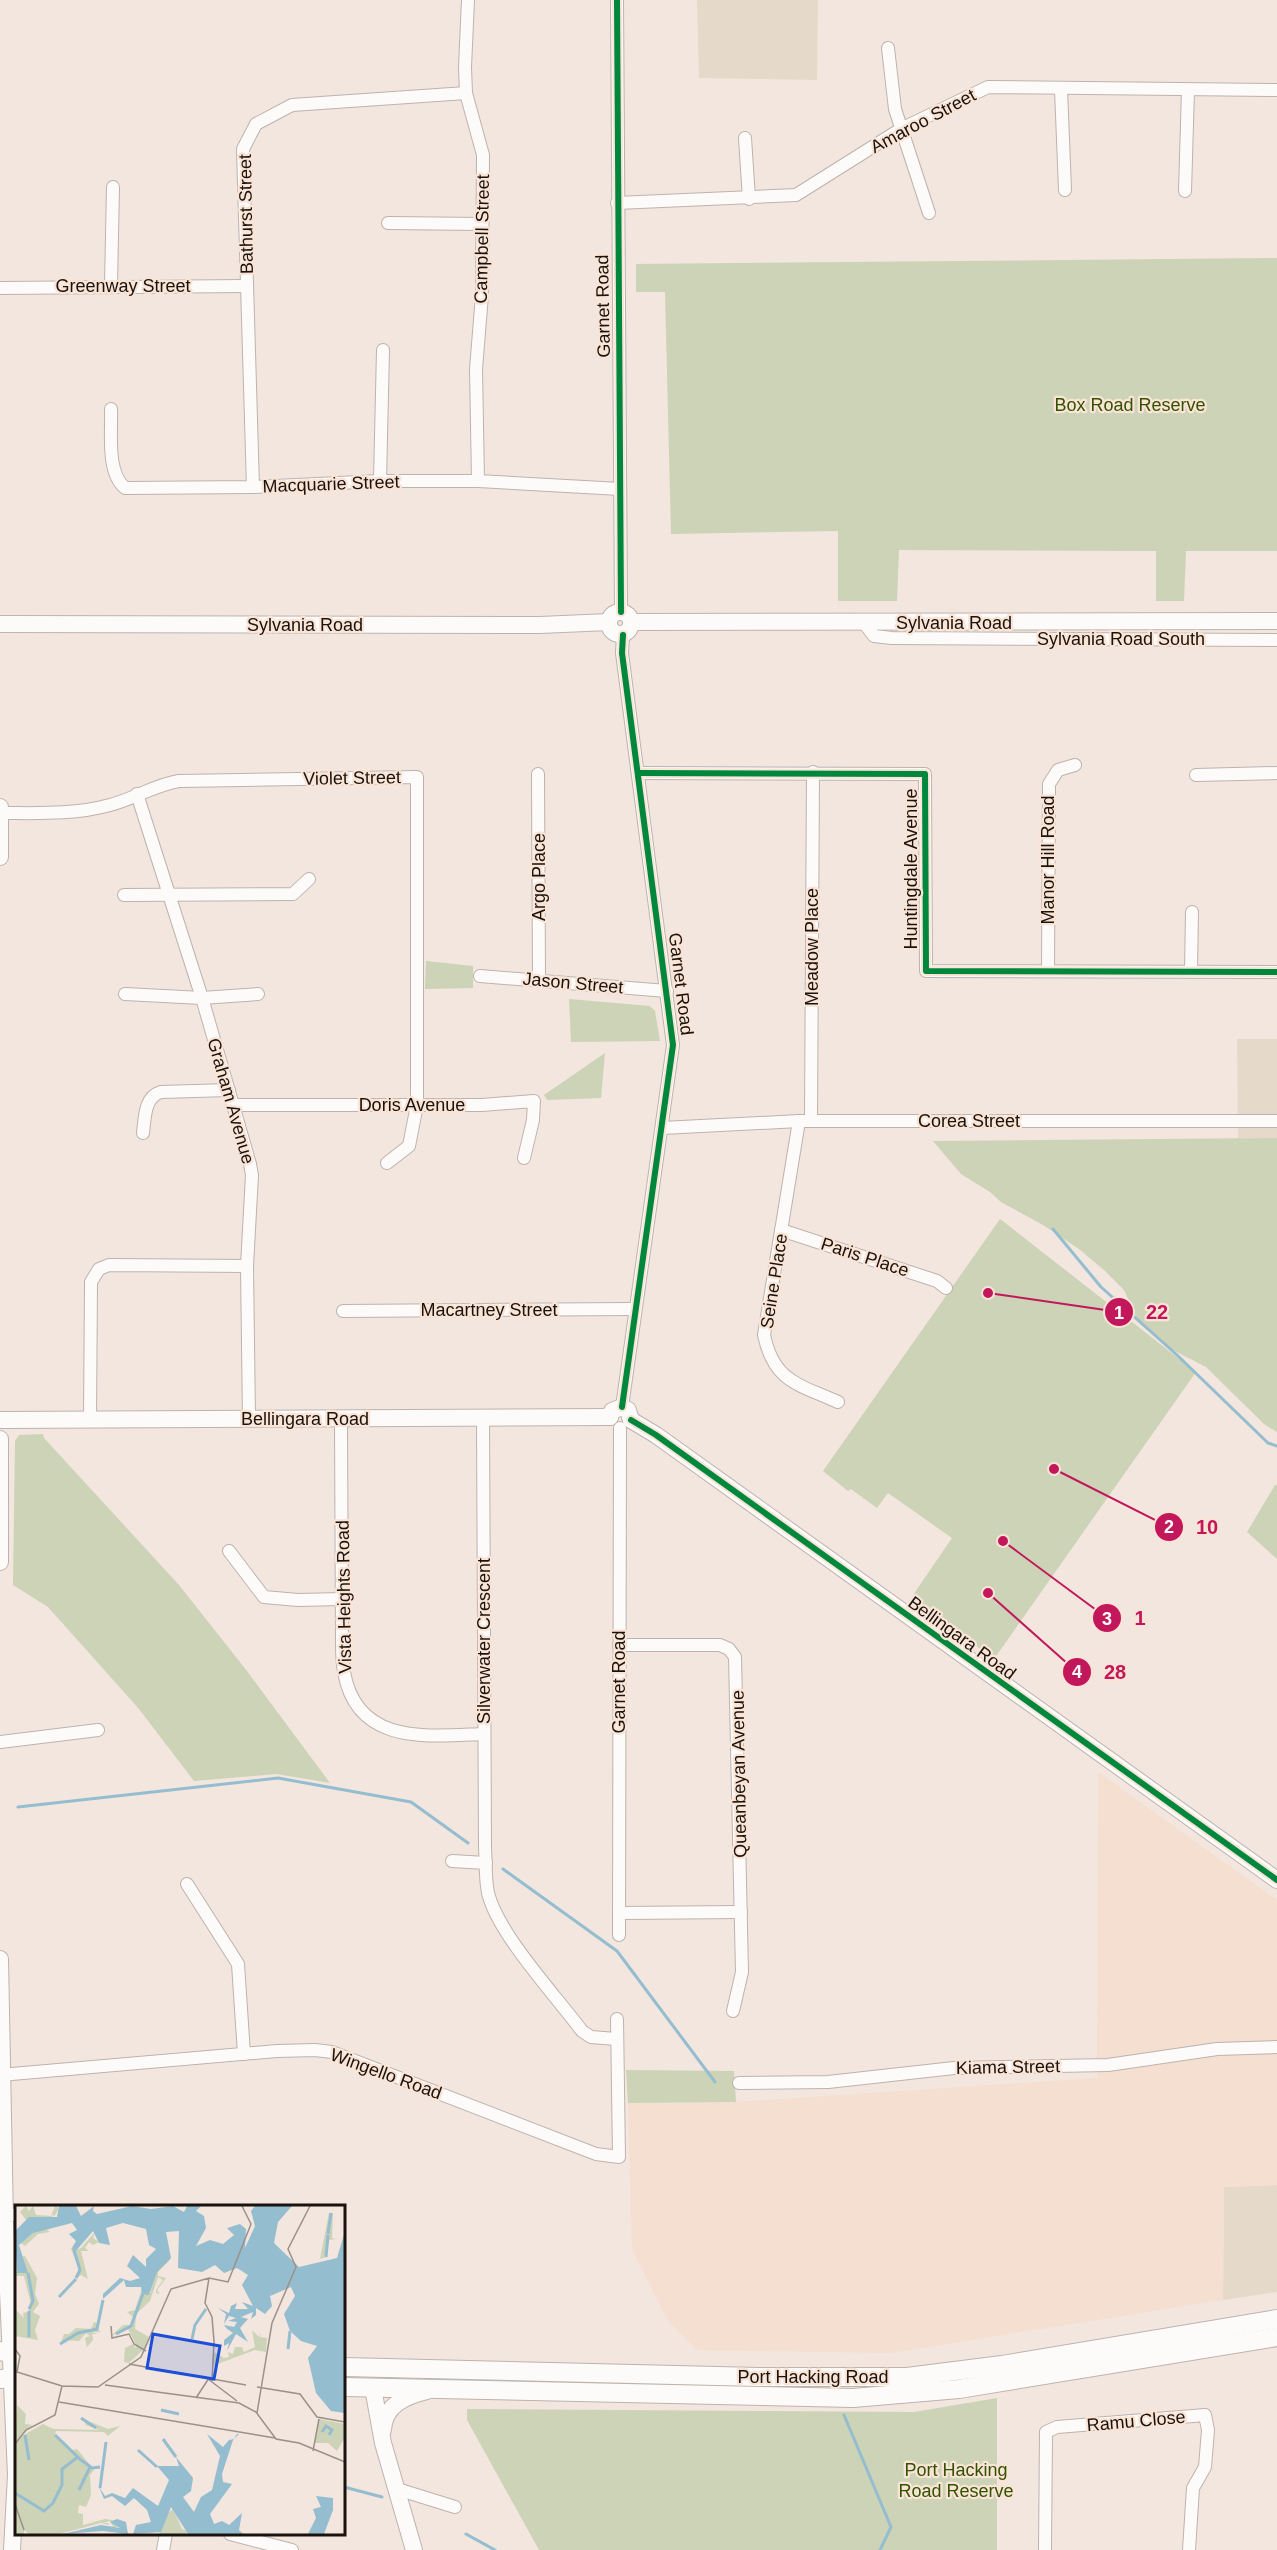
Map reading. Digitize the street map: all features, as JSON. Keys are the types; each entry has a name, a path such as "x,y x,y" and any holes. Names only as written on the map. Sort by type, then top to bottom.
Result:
{"main road":[{"name":"Port Hacking Road","path":"345,2367 759,2377 898,2377 1002,2366 1277,2319"},
{"name":"Port Hacking Road","path":"346,2384 367,2380 373,2388 853,2398 959,2389 1277,2337"}],"street":[{"name":"Campbell Street","path":"468,0 466,93 483,155 482,295 476,369 478,481"},
{"name":"Garnet Road","path":"617,0 622,653 673,1045 621,1418 619,1935"},
{"path":"888,48 895,109 929,213"},
{"name":"Amaroo Street","path":"617,203 749,199 796,195 901,129 988,87 1277,90"},
{"path":"1061,89 1065,190"},
{"path":"1185,191 1188,90"},
{"name":"Bathurst Street","path":"253,487 243,149 256,124 292,105 466,93"},
{"path":"746,138 749,199"},
{"path":"111,285 113,188"},
{"path":"388,223 482,224"},
{"name":"Greenway Street","path":"0,288 111,285 247,286"},
{"path":"380,481 383,350"},
{"name":"Macquarie Street","path":"111,408 114,470 116,481 125,488 253,487 380,481 478,481 620,489"},
{"name":"Sylvania Road","path":"0,624 494,625 1277,621"},
{"name":"Sylvania Road South","path":"864,623 874,636 891,638 1277,639"},
{"name":"Manor Hill Road","path":"1048,971 1049,784 1058,770 1075,765"},
{"name":"Meadow Place","path":"805,1121 813,772"},
{"name":"Huntingdale Avenue","path":"639,773 925,774 926,971 1277,972"},
{"path":"1196,775 1277,773"},
{"name":"Argo Place","path":"538,774 539,980"},
{"name":"Violet Street","path":"0,813 75,813 112,805 160,784 179,781 417,777 417,1105"},
{"name":"Graham Avenue","path":"137,794 202,998 248,1153 252,1175 247,1266 249,1419"},
{"path":"0,807 0,857"},
{"path":"124,895 293,894 309,879"},
{"path":"1191,971 1192,912"},
{"name":"Jason Street","path":"480,976 667,991"},
{"path":"125,994 202,998 258,994"},
{"path":"143,1133 148,1101 153,1094 229,1090"},
{"name":"Doris Avenue","path":"233,1105 482,1105 534,1101 533,1119 524,1158"},
{"path":"387,1163 409,1146 417,1105"},
{"name":"Corea Street","path":"662,1128 805,1121 1277,1121"},
{"name":"Seine Place","path":"805,1121 782,1230 764,1335 769,1356 783,1377 838,1402"},
{"name":"Paris Place","path":"782,1230 937,1281 946,1288"},
{"path":"90,1420 91,1282 99,1269 110,1265 247,1266"},
{"name":"Macartney Street","path":"343,1311 635,1309"},
{"name":"Bellingara Road","path":"0,1420 621,1418 656,1435 1277,1880"},
{"name":"Silverwater Crescent","path":"483,1419 487,1886 491,1903 509,1936 582,2031 591,2037 616,2039"},
{"name":"Vista Heights Road","path":"341,1420 344,1672 353,1701 374,1723 401,1735 484,1734"},
{"path":"0,1439 0,1562"},
{"path":"229,1551 264,1597 298,1600 342,1599"},
{"name":"Queanbeyan Avenue","path":"619,1645 720,1645 729,1649 735,1657 742,1972 733,2011"},
{"path":"0,1742 98,1730"},
{"path":"452,1861 486,1863"},
{"path":"187,1884 238,1964 244,2054"},
{"path":"619,1913 741,1912"},
{"path":"0,1959 2,2075 15,2275"},
{"path":"616,2019 616,2039"},
{"name":"Wingello Road","path":"2,2075 244,2054 315,2050 332,2052 596,2154 619,2157 616,2039"},
{"name":"Kiama Street","path":"739,2083 828,2082 954,2068 1108,2065 1217,2049 1277,2047"},
{"path":"10,2215 7,2377 15,2421"},
{"path":"346,2384 362,2396 383,2442"},
{"path":"373,2388 383,2442 414,2550"},
{"path":"383,2442 384,2419 394,2405 410,2396 435,2389"},
{"name":"Ramu Close","path":"1045,2550 1046,2432 1057,2427 1205,2415 1208,2430 1205,2467 1193,2488 1189,2550"},
{"path":"397,2489 455,2507"},
{"path":"12,2550 15,2507"},
{"path":"163,2550 166,2535"},
{"path":"234,2535 292,2550"}],"shaded area":[{"path":"697,0 818,0 817,80 699,78"},
{"path":"1237,1039 1277,1039 1277,1138 1238,1138"},
{"path":"1098,1772 1277,1900 1277,2185 1224,2187 1223,2300 890,2353 697,2350 668,2321 632,2249 628,2103 736,2102 1097,2078"},
{"path":"1277,2185 1277,2292 1223,2300 1224,2187"}],"green space":[{"name":"Box Road Reserve","path":"1277,258 1277,551 1186,551 1184,601 1156,601 1156,551 899,550 897,601 838,601 838,531 671,534 665,292 636,292 636,264"},
{"path":"426,961 473,966 473,988 425,989"},
{"path":"569,999 650,1006 655,1011 660,1041 571,1042"},
{"path":"605,1053 601,1098 547,1100 544,1095"},
{"path":"1277,1138 1277,1432 1264,1424 1206,1367 1169,1348 1139,1323 1124,1290 1079,1249 1043,1225 1001,1202 990,1192 961,1174 933,1141"},
{"path":"1000,1219 1196,1372 994,1659 911,1598 952,1538 888,1493 877,1508 851,1489 848,1491 823,1471"},
{"path":"43,1434 44,1438 179,1585 247,1671 330,1783 276,1774 194,1781 139,1709 48,1607 13,1585 15,1441 19,1435"},
{"path":"1277,1485 1277,1559 1247,1532"},
{"path":"626,2070 734,2071 736,2102 628,2103"},
{"name":"Port Hacking Road Reserve","path":"997,2398 997,2550 539,2550 467,2420 467,2409 914,2412"}],"waterway":[{"path":"1053,1229 1101,1287 1177,1355 1268,1443 1277,1446"},
{"path":"18,1807 278,1778 411,1802 468,1843"},
{"path":"503,1869 617,1951 715,2082"},
{"path":"844,2415 891,2527 880,2550"},
{"path":"345,2487 382,2497"},
{"path":"466,2534 495,2550"}],"cycle path":[{"path":"617,0 621,612"},
{"path":"622,1407 673,1045 622,653 623,635"},
{"path":"639,773 925,774 926,971 1277,972"},
{"path":"631,1420 656,1435 1277,1880"}],"place":[{"name":"22","path":"988,1293"},
{"name":"10","path":"1054,1469"},
{"name":"1","path":"1003,1541"},
{"name":"28","path":"988,1593"}]}
